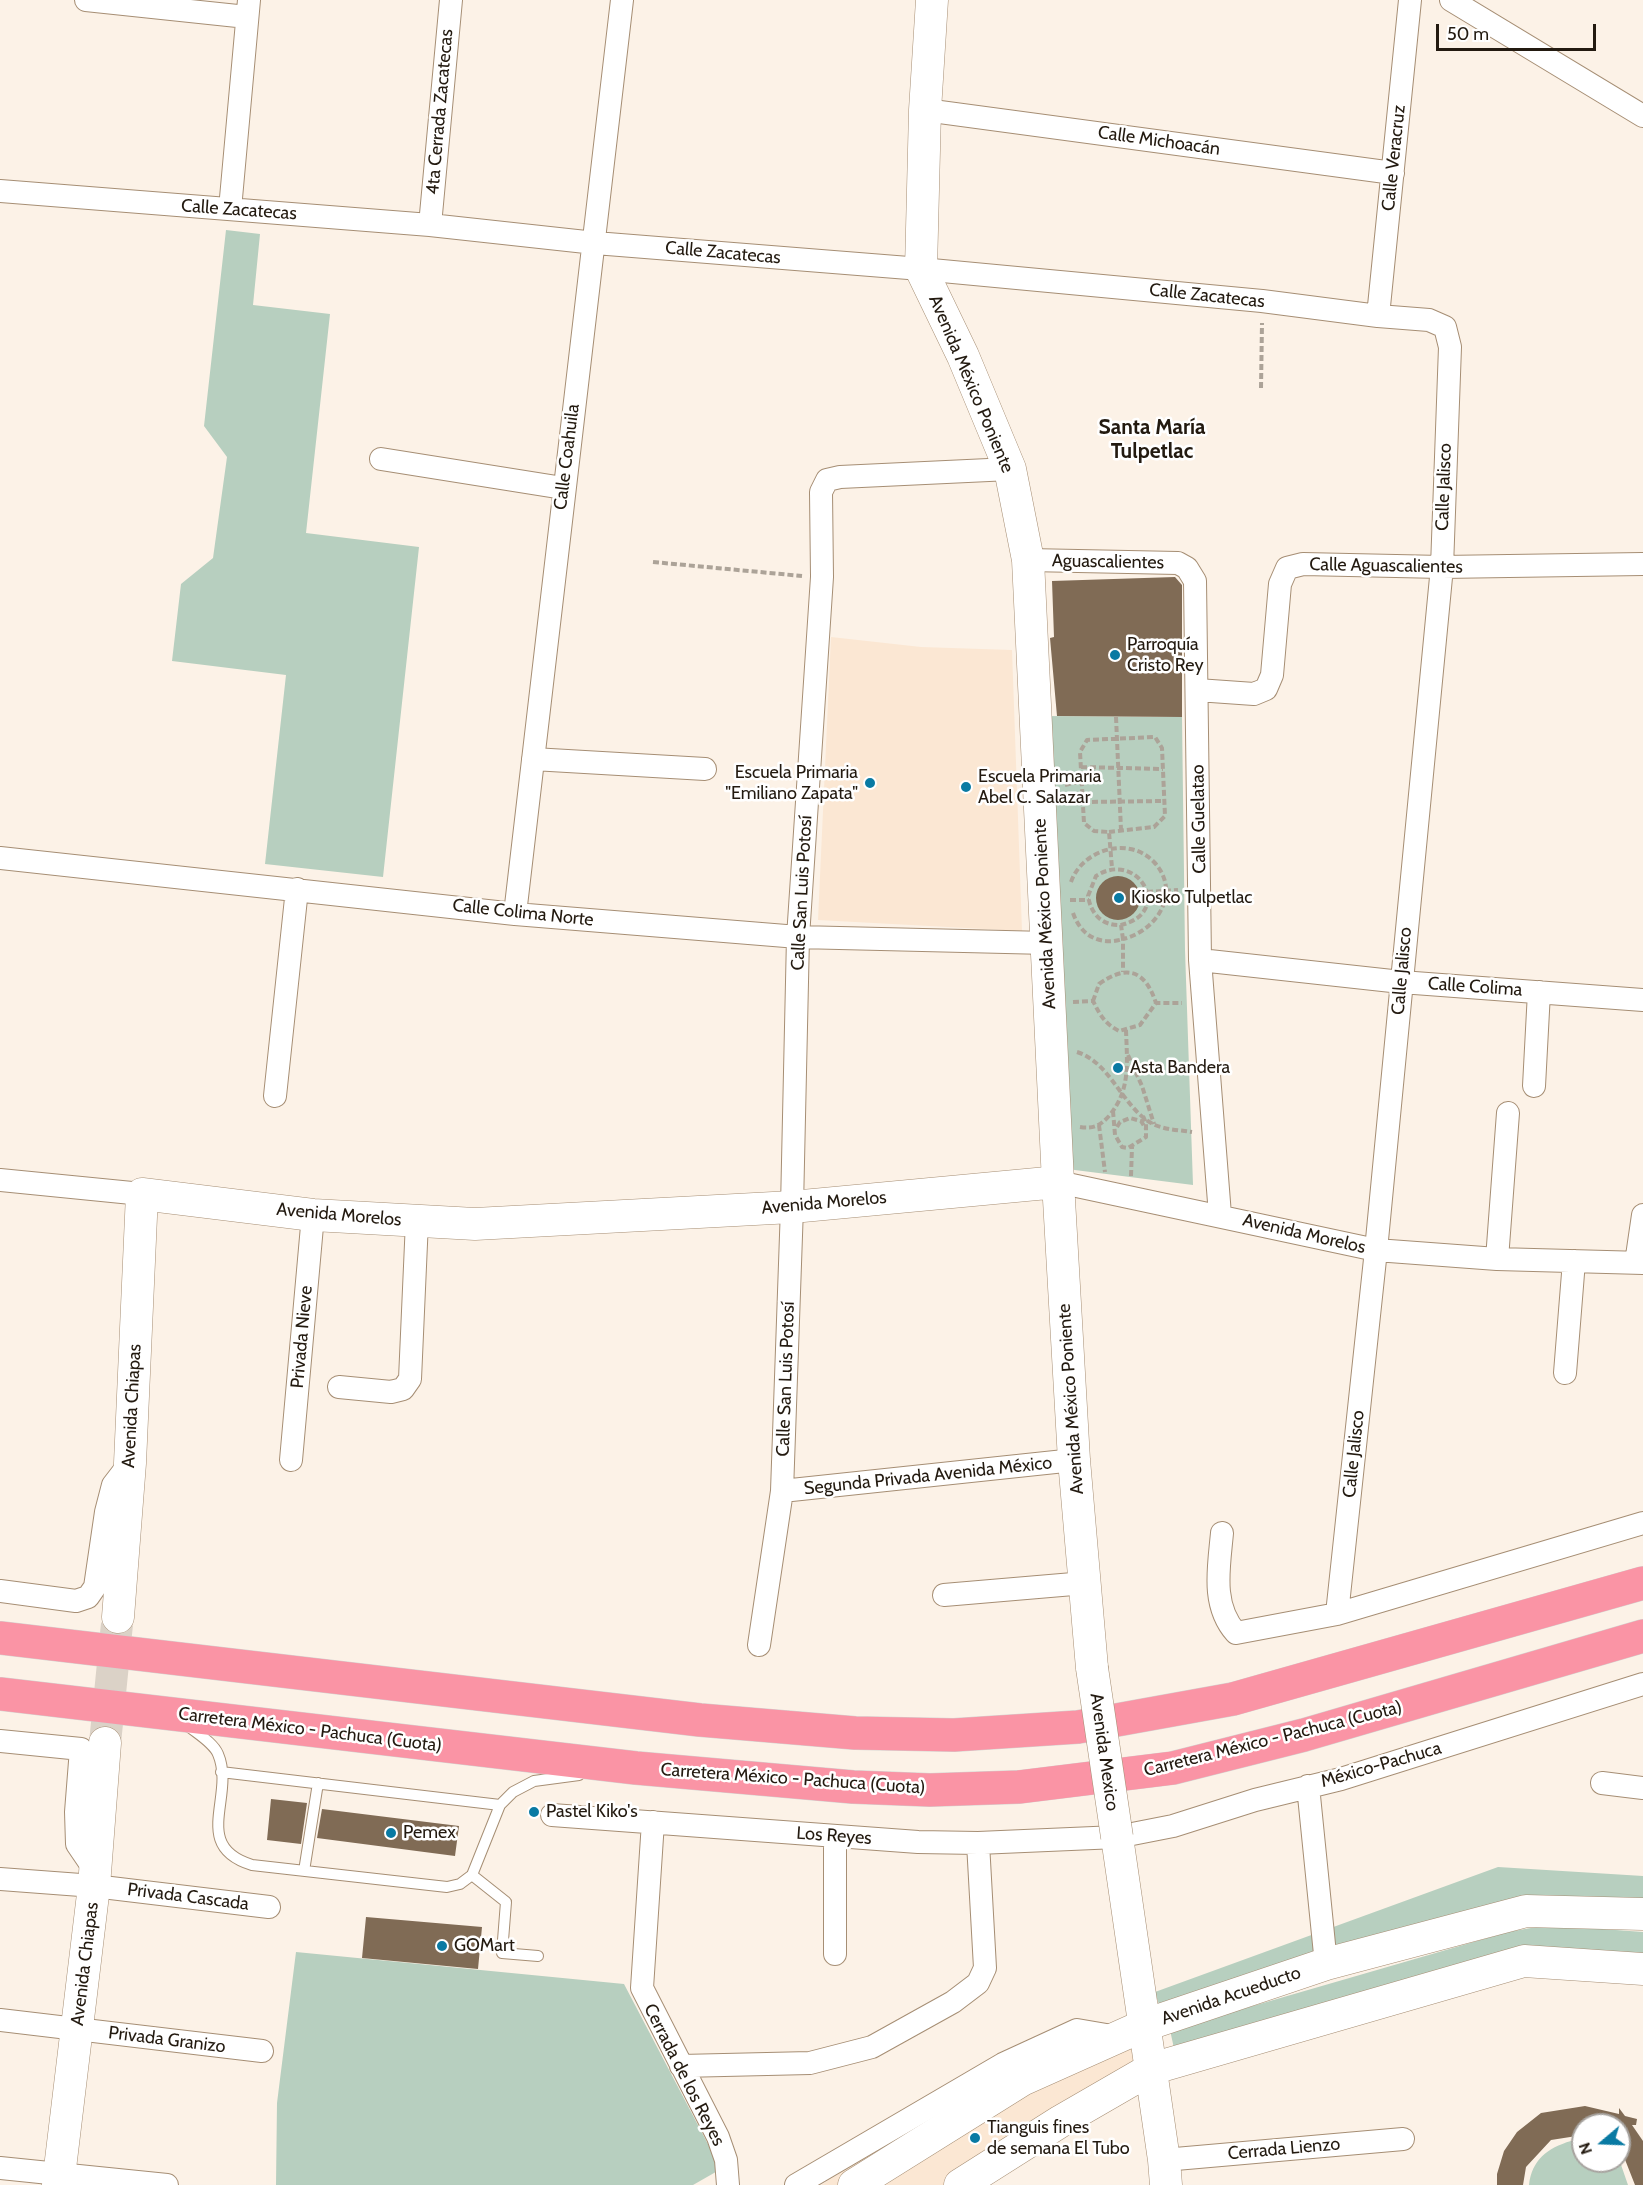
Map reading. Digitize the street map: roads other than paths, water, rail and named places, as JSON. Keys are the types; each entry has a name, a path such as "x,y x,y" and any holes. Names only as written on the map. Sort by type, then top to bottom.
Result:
{"highway":[{"path":"0,1638 700,1720 855,1733 954,1735 1078,1727 1233,1699 1643,1583"},
{"name":"Carretera México - Pachuca (Cuota)","path":"0,1694 636,1768 853,1787 930,1790 1020,1787 1094,1780 1173,1768 1304,1735 1643,1636"}],"street":[{"path":"86,0 248,8 230,209"},
{"name":"4ta Cerrada Zacatecas","path":"430,225 451,0"},
{"name":"Calle Coahuila","path":"516,914 563,488 622,0"},
{"name":"Avenida México Poniente","path":"932,0 925,110 921,269 963,356 1010,468 1028,560 1074,1460 1092,1668"},
{"name":"Calle Veracruz","path":"1378,316 1410,0"},
{"path":"1450,0 1643,116"},
{"name":"Calle Michoacán","path":"925,110 1393,173"},
{"name":"Calle Zacatecas","path":"0,191 430,225 594,243 921,269 1262,301 1429,320 1445,327"},
{"name":"Calle Jalisco","path":"1337,1614 1376,1250 1442,567 1450,346 1445,327"},
{"path":"381,459 563,488"},
{"name":"Calle San Luis Potosí","path":"759,1645 782,1491 798,937 822,577 821,492 827,480 1010,468"},
{"name":"Aguascalientes","path":"1028,560 1178,563 1187,568"},
{"name":"Calle Aguascalientes","path":"1197,690 1254,694 1266,689 1272,675 1280,584 1287,568 1303,564 1442,567 1643,564"},
{"name":"Calle Guelatao","path":"1187,568 1195,581 1200,960 1220,1215"},
{"path":"533,759 705,769"},
{"name":"Calle Colima Norte","path":"0,858 516,914 798,937 1047,943"},
{"path":"275,1096 297,889"},
{"name":"Calle Colima","path":"1200,960 1401,982 1643,1000"},
{"path":"1534,1086 1539,992"},
{"path":"1497,1259 1508,1113"},
{"name":"Avenida Morelos","path":"0,1180 142,1194 313,1215 475,1224 792,1207 1058,1182 1376,1250 1497,1259 1640,1263"},
{"name":"Avenida Chiapas","path":"118,1617 130,1463 142,1194"},
{"name":"Privada Nieve","path":"291,1460 313,1215"},
{"path":"1640,1263 1643,1215"},
{"path":"339,1387 391,1392 403,1389 410,1379 417,1221"},
{"path":"1565,1373 1574,1261"},
{"name":"Segunda Privada Avenida México","path":"782,1491 1074,1460"},
{"path":"0,1591 76,1601 88,1597 95,1587 106,1512 113,1485 130,1463"},
{"path":"1222,1533 1218,1587 1225,1621 1236,1633 1337,1614 1643,1522"},
{"path":"944,1595 1085,1583"},
{"name":"Avenida Mexico","path":"1092,1668 1117,1837 1132,2031 1151,2069 1165,2173"},
{"name":"México-Pachuca","path":"1117,1837 1173,1826 1308,1786 1341,1779 1643,1684"},
{"path":"0,1741 81,1749 76,1812 77,1844 94,1878"},
{"name":"Avenida Chiapas","path":"58,2180 94,1878 105,1743"},
{"path":"1602,1784 1643,1788"},
{"path":"1308,1786 1326,1964"},
{"name":"Los Reyes","path":"552,1815 918,1842 978,1843 1117,1837"},
{"name":"Cerrada de los Reyes","path":"653,1822 642,1988 718,2137 726,2160 728,2185"},
{"path":"835,1836 836,1954"},
{"path":"681,2066 810,2063 872,2047 953,2002 978,1983 985,1968 978,1843"},
{"name":"Privada Cascada","path":"0,1879 94,1878 269,1907"},
{"name":"Avenida Acueducto","path":"854,2185 1022,2080 1132,2031 1326,1964 1526,1911 1643,1914"},
{"path":"960,2185 1061,2121 1151,2069 1524,1961 1643,1969"},
{"name":"Privada Granizo","path":"0,2020 262,2052"},
{"path":"796,2185 1003,2064 1077,2030 1132,2031"},
{"name":"Cerrada Lienzo","path":"1165,2173 1403,2139"},
{"path":"0,2168 58,2180 167,2185"}],"lane":[{"path":"173,1714 218,1753 221,1772 219,1836 224,1850 235,1860 252,1865 447,1887 460,1884 472,1875 500,1805 513,1792 534,1781 636,1768"},
{"path":"221,1772 500,1805"},
{"path":"304,1871 318,1783"},
{"path":"472,1875 506,1902 502,1953 538,1956"}],"tunnel":[{"path":"105,1743 117,1624"}],"place":[{"name":"Parroquía Cristo Rey","path":"1115,655"},
{"name":"Escuela Primaria \"Emiliano Zapata\"","path":"870,783"},
{"name":"Escuela Primaria Abel C. Salazar","path":"966,787"},
{"name":"Kiosko Tulpetlac","path":"1119,898"},
{"name":"Asta Bandera","path":"1118,1068"},
{"name":"Pastel Kiko's","path":"534,1812"},
{"name":"Pemex","path":"391,1833"},
{"name":"GOMart","path":"442,1946"},
{"name":"Tianguis fines de semana El Tubo","path":"975,2138"}],"district":[{"name":"Santa María Tulpetlac","path":"1152,440"}]}
